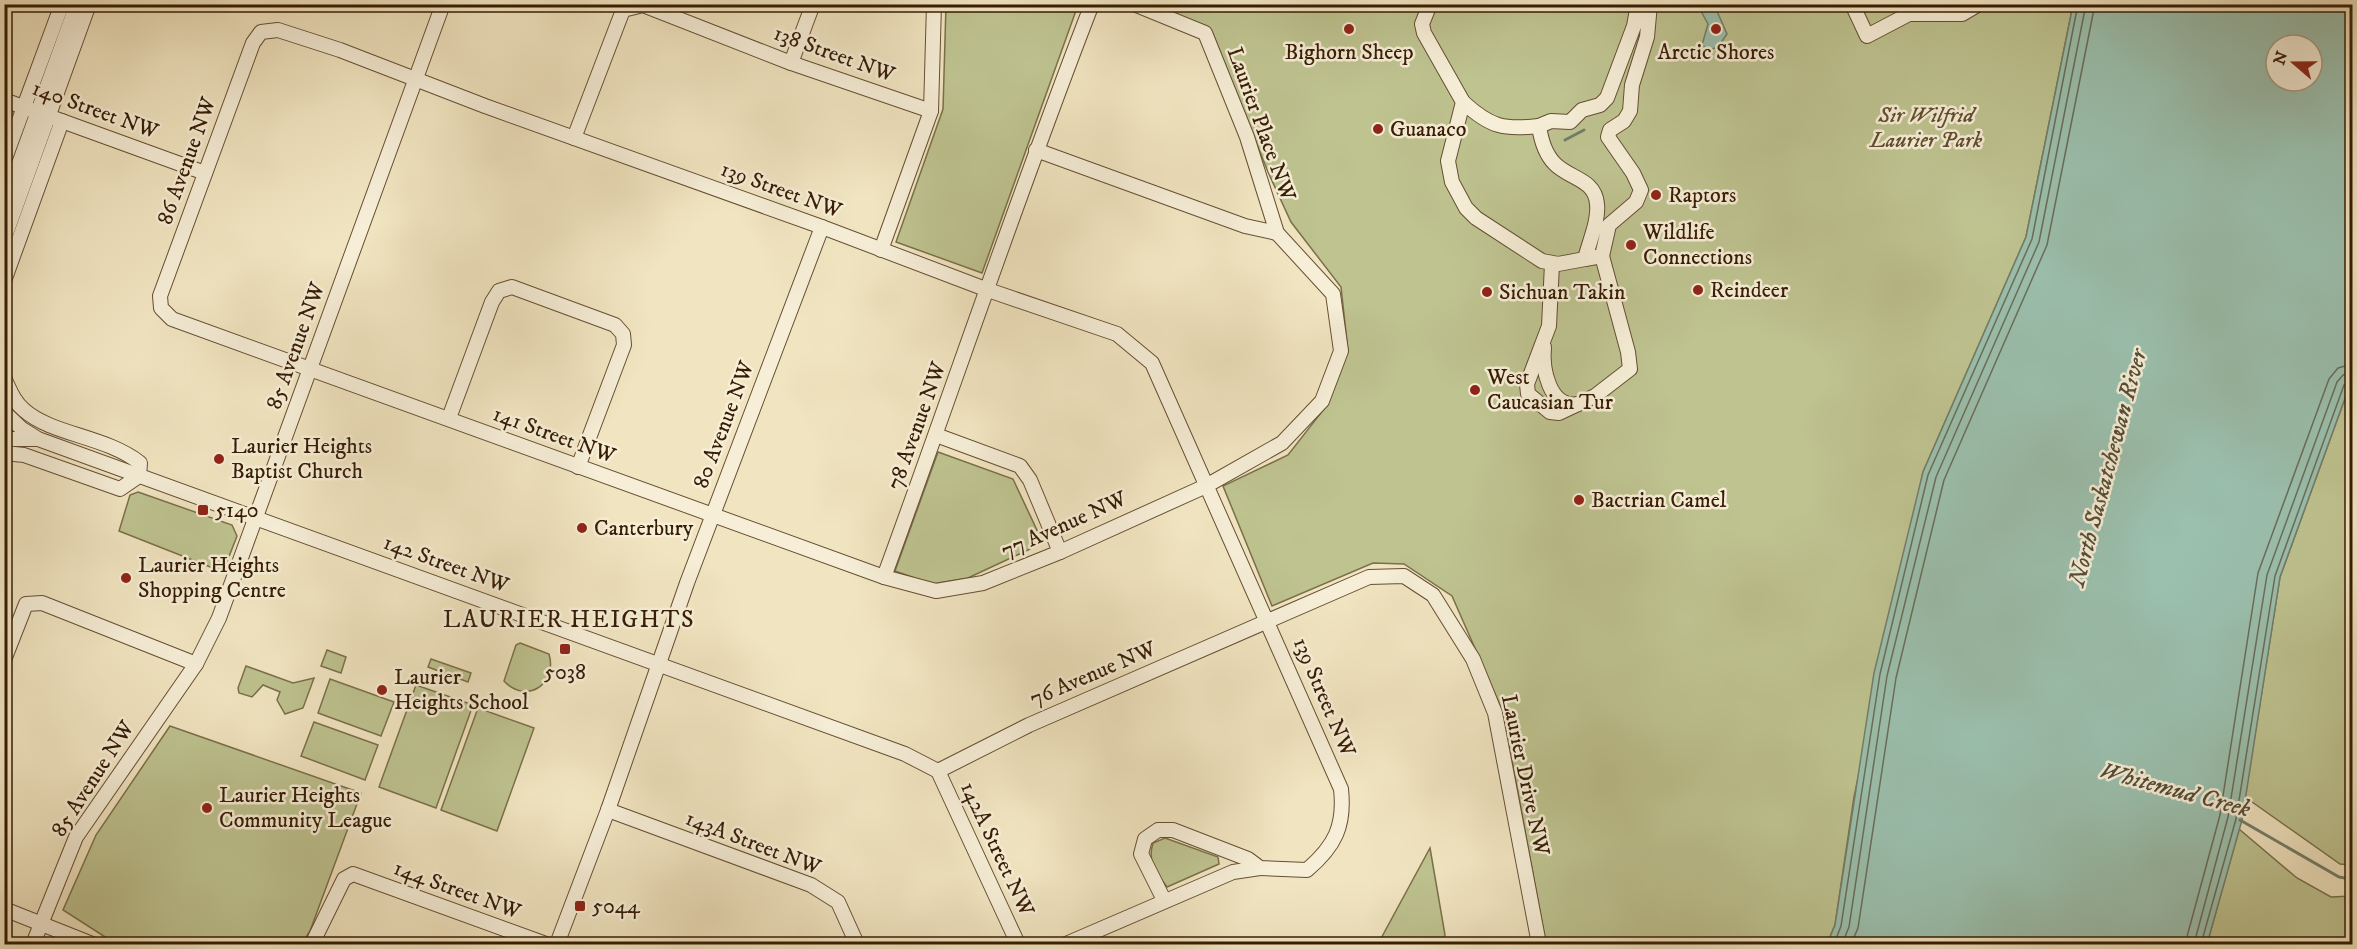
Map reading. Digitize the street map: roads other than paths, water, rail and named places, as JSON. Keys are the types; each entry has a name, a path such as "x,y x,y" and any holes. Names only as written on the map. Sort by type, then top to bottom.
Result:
{"street":[{"path":"4,161 62,4"},
{"path":"4,281 50,116 77,4"},
{"path":"4,239 89,4"},
{"name":"85 Avenue NW","path":"33,945 76,837 196,664 219,618 443,4"},
{"path":"791,63 813,4"},
{"path":"881,250 931,111 934,4"},
{"path":"988,290 1036,150 1092,4"},
{"name":"Laurier Place NW","path":"1134,4 1205,33 1247,137 1277,233 1333,294 1341,351 1322,401 1282,444 1206,486"},
{"path":"1431,5 1422,24 1424,33 1463,102 1496,125 1515,129 1539,126 1551,121 1569,122 1582,110 1600,105 1614,86 1638,4"},
{"path":"1610,130 1624,121 1630,111 1632,85 1647,37 1650,4"},
{"path":"1852,4 1868,36 1909,14 1962,14 1979,4"},
{"name":"138 Street NW","path":"574,138 623,10 643,5 791,63 931,111"},
{"name":"139 Street NW","path":"261,32 278,30 340,50 415,80 822,226 988,290 1118,333 1152,363 1206,486"},
{"name":"86 Avenue NW","path":"161,308 160,296 253,43 261,32"},
{"path":"1625,50 1641,57"},
{"name":"140 Street NW","path":"4,100 205,173"},
{"path":"1463,102 1448,161 1449,174 1458,195 1476,218 1538,258 1552,264 1602,256"},
{"path":"1545,343 1527,378 1528,394 1552,413 1583,403 1630,369 1628,352 1602,256 1609,225 1636,202 1641,190 1633,173 1609,141 1610,130 1600,105"},
{"path":"4,205 50,116"},
{"path":"1539,126 1545,147 1556,165 1584,181 1594,194 1597,214 1586,259"},
{"name":"Laurier Place NW","path":"1036,150 1245,226 1277,233"},
{"name":"80 Avenue NW","path":"556,945 608,810 657,665 712,516 822,226"},
{"path":"1552,264 1549,326 1544,364 1554,393 1566,403 1583,403"},
{"path":"449,418 492,302 499,291 512,287 615,325 623,334 624,345 578,467"},
{"name":"78 Avenue NW","path":"884,577 988,290"},
{"name":"141 Street NW","path":"161,308 172,319 449,418 712,516 884,577 936,591"},
{"path":"4,378 15,399 32,416 125,451 140,462 139,476 120,489 24,455 4,453"},
{"name":"142 Street NW","path":"4,412 22,429 38,439 904,754 938,771"},
{"path":"936,435 1020,466 1030,480 1060,552"},
{"name":"142 Street NW","path":"4,439 38,439"},
{"path":"1206,486 1268,621"},
{"name":"77 Avenue NW","path":"936,591 983,583 1060,552 1206,486"},
{"name":"Laurier Drive NW","path":"1268,621 1369,577 1404,576 1433,595 1473,659 1494,713 1539,945"},
{"path":"4,660 26,604 42,603 196,664"},
{"name":"139 Street NW","path":"1260,868 1307,870 1325,855 1337,834 1343,810 1341,789 1268,621"},
{"name":"76 Avenue NW","path":"938,771 1029,725 1268,621"},
{"name":"142A Street NW","path":"938,771 1018,945"},
{"name":"143A Street NW","path":"608,810 811,885 838,903 857,945"},
{"path":"1164,900 1141,854 1145,839 1158,830 1173,830 1196,837 1248,859 1260,868"},
{"path":"1066,945 1164,900 1233,872 1260,868"},
{"name":"144 Street NW","path":"312,945 344,879 353,874 546,945"},
{"path":"4,909 41,922 92,945"}],"water":[{"name":"North Saskatchewan River","path":"2073,5 2352,5 2352,379 2280,577 2242,820 2207,944 1827,944 1835,925 1874,673 1923,472 2026,237"},
{"name":"Arctic Shores","path":"1708,8 1717,11 1727,34 1718,47 1709,50 1702,45 1708,24 1701,11"}],"waterway":[{"path":"1565,140 1584,130"},
{"name":"Whitemud Creek","path":"2240,820 2339,877 2351,879"}],"place":[{"name":"Bighorn Sheep","path":"1349,29"},
{"name":"Arctic Shores","path":"1716,29"},
{"name":"Guanaco","path":"1378,129"},
{"name":"Raptors","path":"1656,195"},
{"name":"Wildlife Connections","path":"1631,245"},
{"name":"Reindeer","path":"1698,290"},
{"name":"Sichuan Takin","path":"1487,292"},
{"name":"West Caucasian Tur","path":"1475,390"},
{"name":"Laurier Heights Baptist Church","path":"219,459"},
{"name":"Bactrian Camel","path":"1579,500"},
{"name":"5140","path":"203,510"},
{"name":"Canterbury","path":"582,528"},
{"name":"Laurier Heights Shopping Centre","path":"126,578"},
{"name":"5038","path":"565,649"},
{"name":"Laurier Heights School","path":"382,690"},
{"name":"Laurier Heights Community League","path":"207,808"},
{"name":"5044","path":"580,906"}],"district":[{"name":"LAURIER HEIGHTS","path":"569,620"}],"park label":[{"name":"Sir Wilfrid Laurier Park","path":"1926,128"}]}
